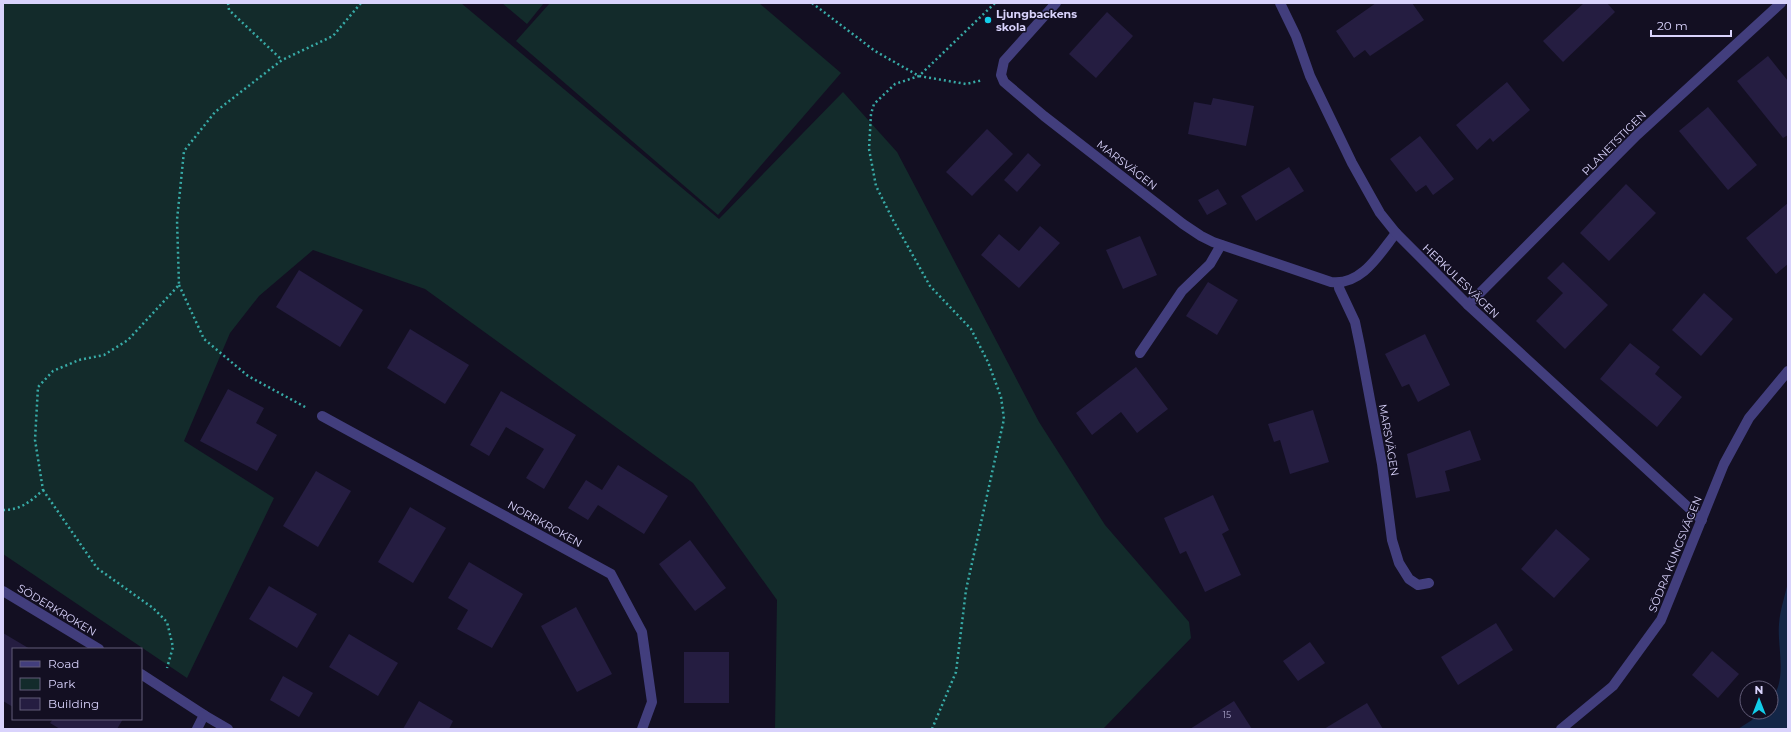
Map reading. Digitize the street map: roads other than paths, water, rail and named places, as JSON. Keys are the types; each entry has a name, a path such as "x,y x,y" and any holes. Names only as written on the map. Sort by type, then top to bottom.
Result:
{"street":[{"name":"MARSVÄGEN","path":"1056,3 1011,52 1002,67 1001,76 1004,82 1044,116 1183,224 1201,236 1221,245 1339,283 1339,288 1355,322 1360,346 1382,464 1392,540 1400,563 1409,579 1418,584 1429,583"},
{"name":"HERKULESVÄGEN","path":"1280,3 1296,36 1310,76 1352,163 1376,207 1396,234 1468,305 1702,520"},
{"name":"PLANETSTIGEN","path":"1468,305 1638,135 1781,3"},
{"path":"1339,283 1363,272 1375,262 1396,234"},
{"path":"1140,353 1182,291 1210,264 1221,245"},
{"name":"SÖDRA KUNGSVÄGEN","path":"1561,729 1613,686 1661,620 1724,464 1749,418 1788,370"},
{"name":"NORRKROKEN","path":"322,416 611,574 642,632 652,702 642,729"},
{"name":"SÖDERKROKEN","path":"3,591 97,648"},
{"path":"142,675 228,729"},
{"path":"197,729 204,715"}],"water":[{"path":"1788,582 1788,729 1738,729 1752,720 1779,720 1779,682 1781,663 1779,624 1781,608"}],"place":[{"name":"Ljungbackens skola","path":"988,20"}]}
